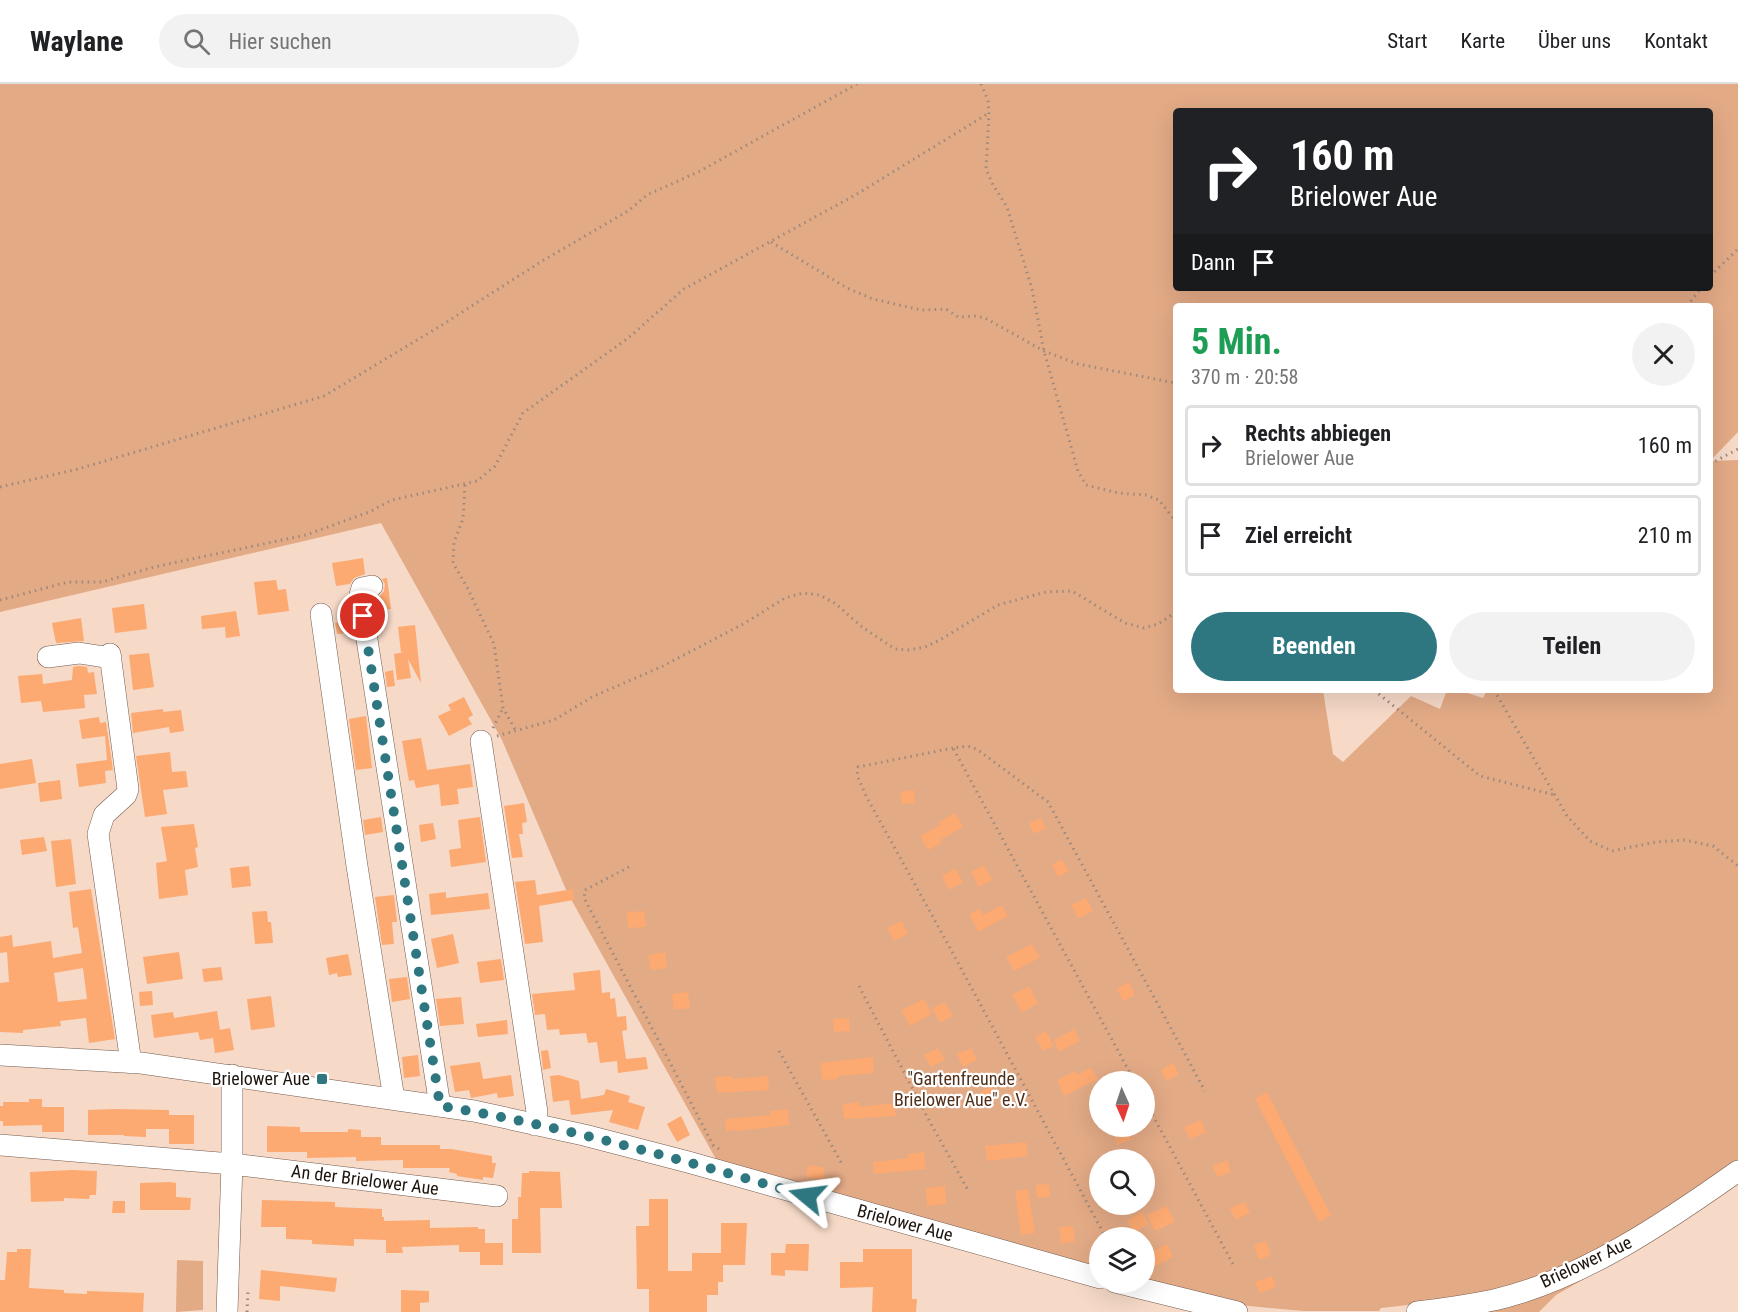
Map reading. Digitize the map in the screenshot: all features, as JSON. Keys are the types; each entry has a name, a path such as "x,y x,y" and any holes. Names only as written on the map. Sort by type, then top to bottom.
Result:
{"street":[{"path":"372,586 362,588 360,595 440,1106"},
{"path":"321,614 357,866 394,1099"},
{"path":"48,657 79,653 110,656 128,789 126,795 104,815 98,834 131,1063"},
{"path":"488,736 537,1112 535,1125"},
{"name":"Brielower Aue","path":"0,1055 131,1063 232,1075 440,1106 535,1125 698,1165 1089,1275"},
{"path":"227,1312 232,1164 232,1075"},
{"name":"An der Brielower Aue","path":"0,1145 232,1164 497,1196"},
{"name":"Brielower Aue","path":"1417,1312 1496,1299 1538,1286 1580,1268 1617,1250 1672,1217 1738,1171"},
{"path":"1155,1292 1237,1312"}],"path":[{"path":"0,487 78,468 324,396 542,261 628,211 647,195 700,171 857,84"},
{"path":"981,84 988,100 989,113 986,169 1007,207 1032,289 1044,351 1078,471 1086,485 1118,493 1146,495 1159,500 1173,518"},
{"path":"0,600 68,582 102,582 154,567 306,535 369,512 392,500 477,481 495,466 523,413 627,339 684,289 856,194 989,113"},
{"path":"771,242 847,288 873,299 921,310 946,309 958,317 985,318 1044,351 1078,364 1173,382"},
{"path":"1713,273 1738,249"},
{"path":"1713,462 1738,449"},
{"path":"465,485 463,519 454,542 453,563 494,644 503,708 516,731"},
{"path":"488,736 554,720 592,697 663,666 734,629 785,597 803,593 820,595 836,604 862,627 895,649 908,650 925,647 938,641 998,605 1046,592 1072,591 1125,623 1144,628 1158,624 1173,614"},
{"path":"1378,693 1480,776 1555,795"},
{"path":"1496,693 1567,816 1590,841 1612,851 1656,842 1685,840 1713,846 1738,866"},
{"path":"488,736 503,708"},
{"path":"1100,1227 866,796 857,774 858,767 958,746 968,746 978,750 1048,802 1205,1091"},
{"path":"953,748 1129,1071"},
{"path":"629,867 585,890 584,898 713,1144 719,1149"},
{"path":"859,986 968,1190"},
{"path":"779,1050 842,1164"},
{"path":"1155,1120 1233,1266"}],"green space":[{"name":"\"Gartenfreunde Brielower Aue\" e.V.","path":"0,84 1738,84 1738,432 1713,458 1713,303 1173,303 1173,693 1323,693 1333,754 1343,762 1411,696 1440,709 1446,693 1467,693 1483,698 1486,693 1713,693 1713,461 1738,460 1738,1164 1616,1244 1510,1287 1453,1300 1381,1308 1379,1311 1303,1311 1249,1306 1155,1285 1155,1227 1089,1227 1089,1268 717,1161 567,892 502,740 381,523 0,612"},
{"path":"1619,1259 1556,1295 1539,1312 1476,1312"},
{"path":"177,1260 203,1261 203,1310 176,1312"}],"building":[{"path":"363,558 365,574 354,578 350,584 336,586 332,563"},
{"path":"387,578 391,609 375,611 373,599 384,591 385,584 382,579"},
{"path":"276,580 278,590 286,589 289,611 258,615 254,582"},
{"path":"144,604 147,629 115,633 112,608"},
{"path":"236,611 240,636 226,638 225,627 202,629 201,616"},
{"path":"81,618 84,641 56,643 52,623"},
{"path":"345,621 347,633 337,634 335,623"},
{"path":"415,625 421,683 408,659 411,678 397,680 394,654 404,652 401,652 398,627"},
{"path":"149,653 154,687 133,690 129,655"},
{"path":"73,667 87,667 88,673 94,672 97,694 84,695 85,708 43,712 41,701 21,703 18,676 42,674 43,684 72,680"},
{"path":"393,670 395,686 387,687 385,672"},
{"path":"464,697 473,715 468,718 472,724 449,736 438,716 451,710 448,705"},
{"path":"163,709 163,712 181,710 184,731 170,733 169,727 133,733 131,713"},
{"path":"366,716 372,768 356,770 349,719"},
{"path":"99,717 100,723 106,722 113,770 105,771 106,783 79,787 76,764 107,760 105,736 82,739 79,720"},
{"path":"421,738 427,770 470,764 473,787 457,789 459,804 441,806 439,784 416,788 414,780 409,781 402,741"},
{"path":"170,752 172,772 186,771 188,787 163,790 167,814 145,817 136,756"},
{"path":"32,759 36,783 0,789 0,764"},
{"path":"60,780 62,799 40,802 38,783"},
{"path":"914,790 915,803 902,804 900,792"},
{"path":"524,803 527,822 522,823 523,834 519,834 523,857 512,858 504,806"},
{"path":"955,813 963,827 940,840 942,843 928,850 920,836"},
{"path":"381,817 383,832 365,835 363,820"},
{"path":"480,817 486,862 451,867 449,850 461,848 458,820"},
{"path":"1041,818 1046,828 1034,834 1029,823"},
{"path":"433,823 436,839 421,842 419,825"},
{"path":"194,824 198,847 195,848 198,867 185,870 188,895 159,899 156,863 167,861 161,827"},
{"path":"44,837 47,851 22,855 20,840"},
{"path":"71,839 76,884 56,887 51,841"},
{"path":"1062,859 1069,871 1058,877 1052,865"},
{"path":"984,865 992,880 979,887 971,872"},
{"path":"249,866 251,886 232,888 230,868"},
{"path":"955,868 963,882 949,890 942,876"},
{"path":"535,880 537,895 573,889 574,900 539,906 543,942 525,944 515,882"},
{"path":"91,889 115,1039 89,1043 86,1018 60,1021 61,1026 23,1030 23,1033 0,1032 0,983 9,982 7,952 0,953 0,937 12,935 13,947 51,941 53,958 82,953 78,927 73,928 69,892","holes":["83,968 87,999 58,1002 54,973"]},
{"path":"446,892 446,898 488,893 490,909 431,915 429,894"},
{"path":"394,895 397,922 392,922 394,944 382,945 375,897"},
{"path":"1086,898 1093,911 1078,919 1071,905"},
{"path":"1002,905 1008,916 978,932 969,914 980,909 983,915"},
{"path":"267,911 268,922 271,922 273,943 255,944 252,912"},
{"path":"644,911 646,927 628,928 627,912"},
{"path":"901,921 908,934 894,941 887,928"},
{"path":"453,934 459,963 437,968 431,939"},
{"path":"1032,944 1040,958 1014,971 1006,957"},
{"path":"179,952 183,979 147,984 143,957"},
{"path":"665,952 667,968 651,970 648,955"},
{"path":"348,954 352,975 338,977 337,973 329,975 326,958"},
{"path":"501,959 504,980 480,983 477,962"},
{"path":"221,967 223,980 204,982 202,969"},
{"path":"600,970 602,993 610,992 610,999 615,998 617,1017 626,1016 627,1030 622,1031 626,1059 646,1057 648,1069 618,1073 617,1061 600,1063 597,1042 588,1043 586,1033 560,1035 559,1029 547,1030 545,1014 535,1015 532,994 575,990 573,973"},
{"path":"407,977 410,999 392,1002 389,979"},
{"path":"1129,982 1135,995 1123,1001 1117,988"},
{"path":"1029,986 1038,1003 1022,1013 1012,995"},
{"path":"152,991 153,1005 140,1006 139,992"},
{"path":"688,992 690,1008 674,1010 672,994"},
{"path":"271,996 275,1027 251,1030 247,999"},
{"path":"461,997 464,1024 440,1026 436,999"},
{"path":"924,999 932,1014 910,1026 901,1010"},
{"path":"945,1002 953,1016 940,1023 932,1008"},
{"path":"217,1011 220,1030 230,1028 234,1050 215,1053 213,1038 200,1040 198,1032 154,1038 151,1015 173,1012 174,1018"},
{"path":"849,1018 850,1031 834,1032 833,1019"},
{"path":"507,1020 508,1034 478,1037 476,1024"},
{"path":"1074,1029 1080,1041 1059,1052 1054,1040"},
{"path":"1046,1031 1054,1046 1043,1051 1035,1037"},
{"path":"938,1048 945,1060 931,1067 924,1055"},
{"path":"971,1048 977,1060 963,1067 957,1054"},
{"path":"548,1050 551,1068 543,1070 541,1051"},
{"path":"418,1055 420,1076 404,1078 402,1057"},
{"path":"873,1057 874,1073 838,1076 838,1079 822,1080 820,1063"},
{"path":"480,1062 483,1079 511,1075 514,1096 498,1098 497,1093 471,1098 469,1090 455,1092 450,1066"},
{"path":"1173,1063 1179,1074 1167,1081 1161,1070"},
{"path":"1091,1068 1093,1071 1089,1071 1089,1084 1064,1096 1057,1080 1075,1071 1076,1075"},
{"path":"559,1075 579,1081 581,1099 604,1095 606,1089 630,1096 628,1102 645,1107 638,1130 609,1122 613,1110 571,1115 569,1100 553,1102 550,1076"},
{"path":"732,1076 732,1079 768,1076 769,1090 717,1093 715,1077"},
{"path":"991,1087 997,1097 985,1103 980,1092"},
{"path":"1267,1092 1331,1215 1319,1222 1255,1099"},
{"path":"29,1099 42,1099 42,1107 64,1107 64,1132 42,1132 42,1125 3,1126 3,1121 0,1121 0,1106 3,1106 3,1102 29,1102"},
{"path":"859,1102 860,1107 895,1103 896,1116 844,1119 843,1104"},
{"path":"788,1109 789,1125 726,1131 725,1119 770,1115 770,1111"},
{"path":"88,1110 169,1110 169,1115 194,1115 194,1144 169,1144 169,1129 146,1129 146,1137 88,1135"},
{"path":"681,1116 690,1135 677,1142 667,1124"},
{"path":"1201,1120 1206,1132 1190,1139 1184,1127"},
{"path":"267,1126 300,1127 300,1132 361,1130 361,1137 381,1137 381,1145 440,1145 440,1149 492,1156 492,1163 496,1163 493,1178 483,1177 483,1180 457,1176 449,1172 450,1168 403,1168 403,1160 356,1161 356,1157 307,1158 307,1152 267,1152"},
{"path":"1115,1137 1131,1137 1132,1139 1118,1145"},
{"path":"1026,1142 1028,1156 987,1161 985,1146"},
{"path":"924,1152 926,1169 874,1174 873,1162 908,1158 908,1154"},
{"path":"1227,1160 1231,1172 1217,1177 1213,1166"},
{"path":"808,1165 825,1168 823,1180 806,1177"},
{"path":"97,1171 96,1195 90,1195 89,1199 64,1198 64,1201 31,1202 30,1172"},
{"path":"529,1171 560,1172 562,1208 540,1208 541,1253 512,1253 512,1219 518,1219 518,1197 521,1197 522,1173 529,1173"},
{"path":"140,1183 176,1183 176,1197 191,1198 190,1210 140,1210"},
{"path":"1049,1184 1050,1197 1037,1198 1036,1185"},
{"path":"945,1186 946,1204 927,1206 926,1188"},
{"path":"1028,1189 1035,1233 1021,1235 1015,1191"},
{"path":"649,1199 668,1199 668,1271 692,1271 692,1253 721,1253 721,1223 747,1223 745,1265 723,1265 723,1282 718,1282 718,1295 707,1295 707,1312 649,1312 649,1289 637,1289 636,1226 649,1226"},
{"path":"262,1200 335,1202 335,1207 382,1209 384,1221 430,1220 430,1228 478,1227 478,1229 485,1229 485,1243 503,1243 503,1265 480,1265 480,1252 459,1252 459,1245 402,1247 403,1253 386,1253 386,1240 354,1239 354,1246 312,1244 312,1240 286,1239 286,1227 261,1227"},
{"path":"113,1201 125,1201 125,1213 112,1213"},
{"path":"1245,1202 1250,1213 1235,1220 1230,1208"},
{"path":"1167,1206 1175,1222 1155,1231 1147,1215 1155,1215 1155,1211"},
{"path":"1136,1215 1144,1215 1149,1224 1144,1227 1130,1227 1127,1220"},
{"path":"1073,1226 1075,1242 1061,1243 1059,1227"},
{"path":"1266,1241 1271,1255 1259,1260 1254,1245"},
{"path":"786,1244 809,1244 808,1271 785,1270 785,1276 771,1275 771,1253 785,1253"},
{"path":"1167,1244 1173,1257 1155,1266 1155,1251"},
{"path":"17,1249 31,1249 29,1288 87,1294 87,1291 144,1293 143,1312 0,1312 0,1280 5,1280 7,1252 17,1252"},
{"path":"863,1249 912,1249 912,1299 917,1299 916,1312 872,1312 873,1287 840,1288 840,1262 863,1262"},
{"path":"261,1270 337,1278 335,1292 280,1286 280,1301 259,1299"},
{"path":"1272,1276 1276,1287 1259,1293 1255,1282"},
{"path":"401,1290 429,1291 429,1302 420,1303 420,1312 401,1312"}],"place":[{"name":"Brielower Aue","path":"322,1079"}],"route":[{"path":"363,616 440,1106 474,1111 593,1138 807,1196"}]}
